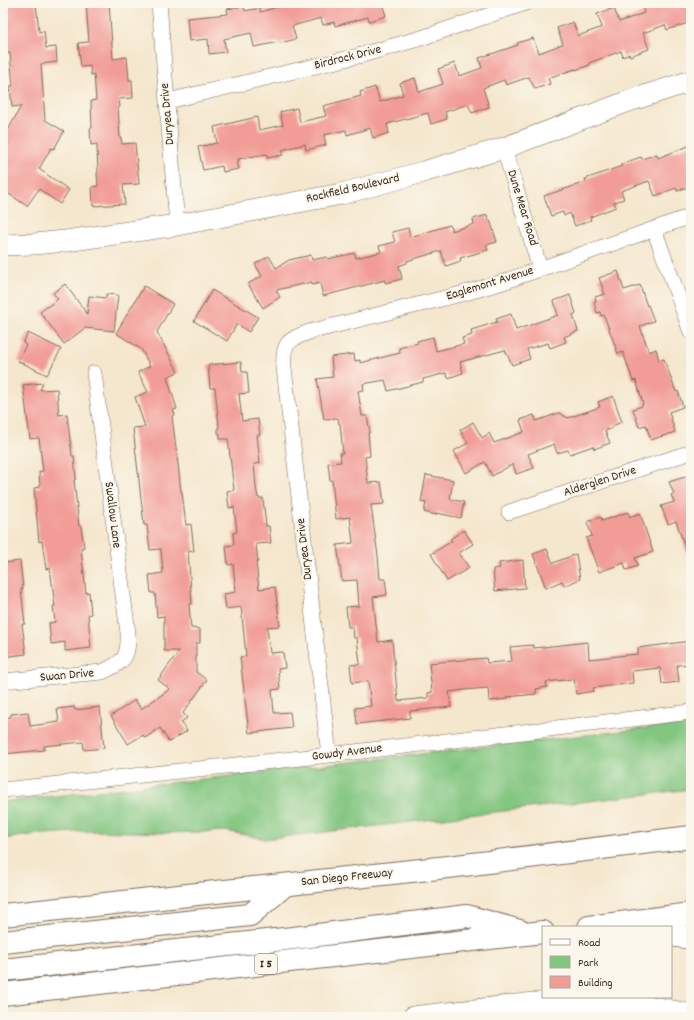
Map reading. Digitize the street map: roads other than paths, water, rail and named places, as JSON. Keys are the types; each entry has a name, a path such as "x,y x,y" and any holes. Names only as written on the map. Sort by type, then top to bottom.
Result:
{"highway":[{"name":"San Diego Freeway","path":"3,915 448,867 691,836"},
{"path":"3,942 250,915 285,885"},
{"path":"607,926 691,914"},
{"path":"3,970 302,937 467,916 536,933"},
{"name":"I 5","path":"3,994 536,933"},
{"path":"672,935 691,938"}],"main road":[{"name":"Rockfield Boulevard","path":"3,245 66,241 177,225 341,194 504,148 629,101 691,81"},
{"path":"413,1017 534,1003 594,1002 659,1008 691,1015"}],"street":[{"name":"Duryea Drive","path":"159,3 177,225"},
{"name":"Birdrock Drive","path":"168,101 358,56 418,39 526,3"},
{"name":"Dune Mear Road","path":"504,148 540,269"},
{"name":"Eaglemont Avenue","path":"287,344 296,336 308,332 465,293 540,269 691,216"},
{"path":"654,229 691,332"},
{"name":"Duryea Drive","path":"287,344 283,354 284,368 329,755"},
{"name":"Swallow Lane","path":"94,373 128,633 129,645 126,657"},
{"name":"Alderglen Drive","path":"509,512 691,452"},
{"name":"Swan Drive","path":"3,681 102,672 116,666 126,657"},
{"name":"Gowdy Avenue","path":"3,790 329,755 691,712"}]}
